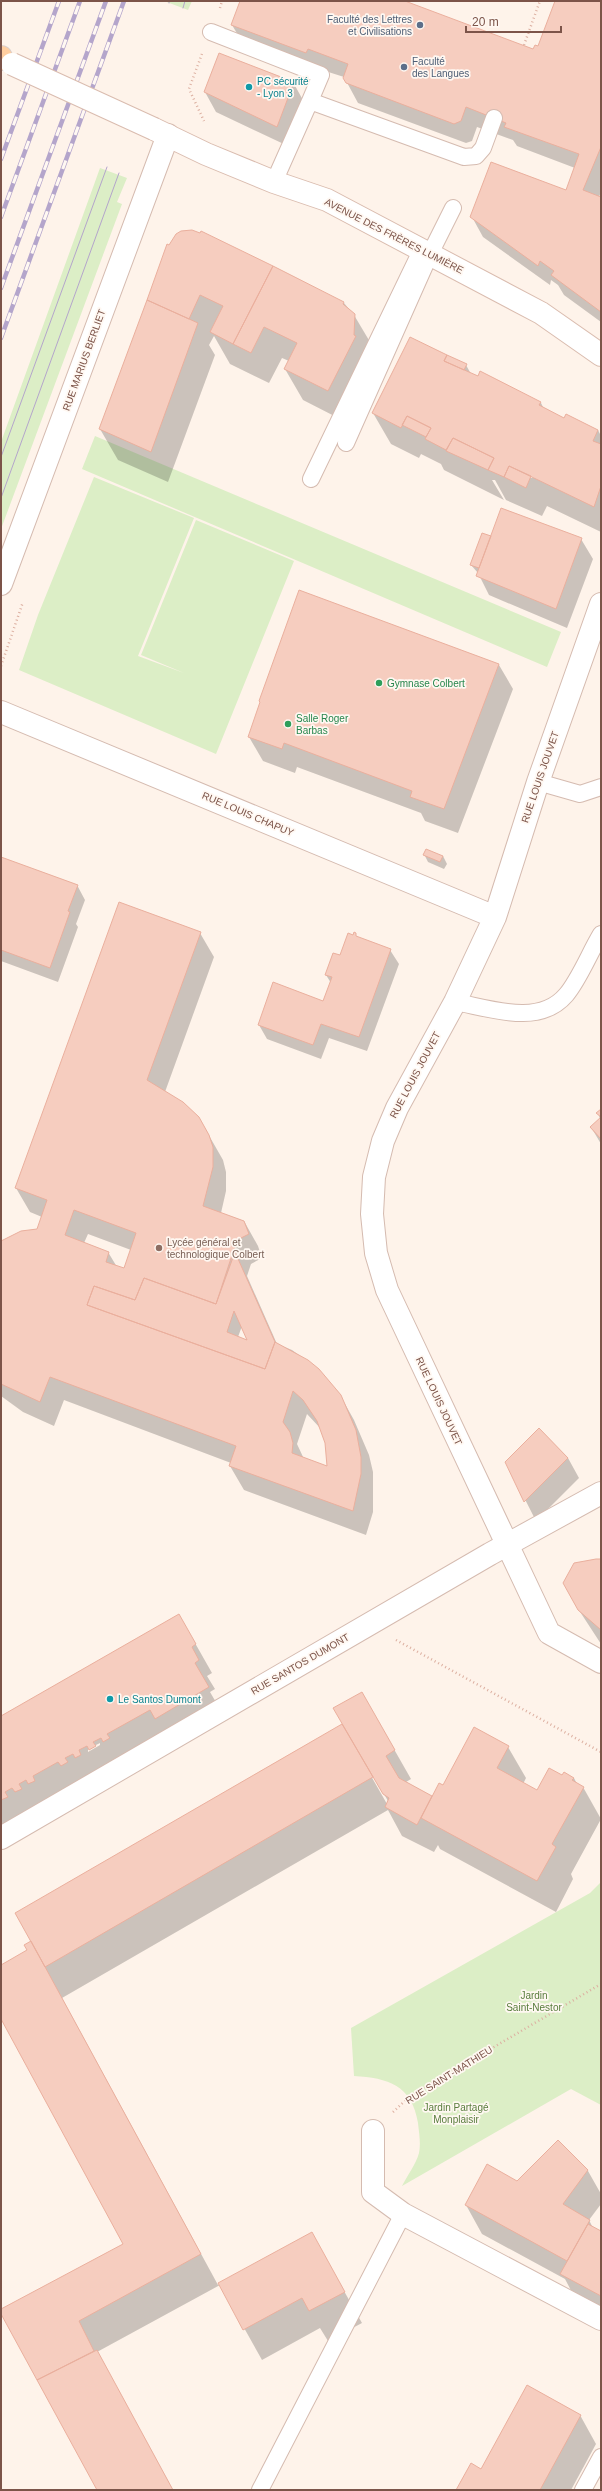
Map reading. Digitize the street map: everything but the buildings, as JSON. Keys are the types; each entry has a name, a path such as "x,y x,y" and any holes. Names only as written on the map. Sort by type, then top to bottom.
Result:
{"street":[{"name":"AVENUE DES FRÈRES LUMIÈRE","path":"4,60 274,182 327,200 541,313 601,355"},
{"name":"RUE MARIUS BERLIET","path":"1,584 161,132"},
{"name":"RUE LOUIS JOUVET","path":"601,604 538,782 495,917 455,1002 400,1101 383,1141 374,1177 373,1232 381,1272 387,1290 548,1633 601,1662"},
{"name":"RUE LOUIS CHAPUY","path":"1,712 495,917"},
{"name":"RUE SANTOS DUMONT","path":"1,1838 506,1545 601,1494"},
{"path":"373,2131 373,2192 404,2214 601,2319"}],"lane":[{"path":"210,32 321,74 274,182"},
{"path":"310,101 464,157 476,156 482,148 494,118"},
{"path":"311,478 426,252 453,208"},
{"path":"346,443 426,252"},
{"path":"538,782 580,794 601,787"},
{"path":"455,1002 506,1012 534,1013 550,1008 566,995 601,934"},
{"path":"260,2490 404,2214"},
{"path":"583,2490 601,2457"}],"path":[{"path":"196,148 205,124 189,89 222,1"},
{"path":"524,45 540,1"},
{"path":"368,1625 601,1752"},
{"name":"RUE SAINT-MATHIEU","path":"373,2131 409,2097 601,1984"}],"green space":[{"path":"164,1 192,1 188,10"},
{"path":"100,168 127,178 117,202 122,204 1,529 1,442"},
{"path":"95,436 561,632 547,667 82,469"},
{"path":"94,477 194,518 138,656 184,673 141,655 196,520 294,561 216,754 19,670 38,615"},
{"name":"Jardin Saint-Nestor","path":"601,1882 601,2105 571,2089 402,2186 414,2166 419,2153 420,2146 418,2123 415,2110 404,2092 396,2086 378,2079 354,2076 351,2028 590,1893"}],"tram line":[{"path":"183,8 185,1"},
{"path":"1,457 107,167"},
{"path":"1,498 119,173"}],"railway":[{"path":"1,159 59,1"},
{"path":"1,217 80,1"},
{"path":"1,288 106,1"},
{"path":"1,338 124,1"}],"place":[{"name":"Faculté des Lettres et Civilisations","path":"420,25"},
{"name":"Faculté des Langues","path":"404,67"},
{"name":"PC sécurité - Lyon 3","path":"249,87"},
{"name":"Gymnase Colbert","path":"379,683"},
{"name":"Salle Roger Barbas","path":"288,724"},
{"name":"Lycée général et technologique Colbert","path":"159,1248"},
{"name":"Le Santos Dumont","path":"110,1699"}],"park label":[{"name":"Jardin Partagé Monplaisir","path":"456,2112"}]}
